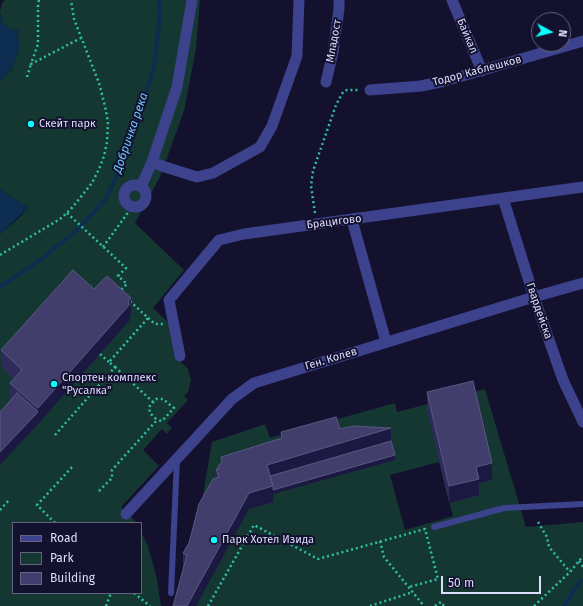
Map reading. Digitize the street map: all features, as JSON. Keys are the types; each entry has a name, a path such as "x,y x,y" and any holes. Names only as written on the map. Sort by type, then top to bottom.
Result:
{"street":[{"path":"141,187 152,162 177,87 192,0"},
{"path":"152,162 197,177 213,173 260,147 272,126 297,56 298,0"},
{"name":"Младост","path":"326,82 333,52 340,9 339,0"},
{"name":"Байкал","path":"452,0 482,72"},
{"name":"Тодор Каблешков","path":"370,90 421,86 445,81 482,72 583,41"},
{"path":"130,187 141,187 146,194 145,200 139,206 132,207 125,199 126,192 130,187"},
{"name":"Брацигово","path":"180,356 169,300 220,240 244,234 583,187"},
{"name":"Гвардейска","path":"503,198 534,297 563,380 583,422"},
{"path":"352,220 386,342"},
{"name":"Ген. Колев","path":"126,514 232,400 254,383 583,283"}],"lane":[{"path":"171,593 177,458"},
{"path":"434,527 504,508 583,504"}],"path":[{"path":"27,77 38,44 39,0"},
{"path":"0,255 60,219 67,213 92,183 99,169 108,142 108,122 102,94 74,19 71,0"},
{"path":"31,64 81,38"},
{"path":"316,224 311,186 313,171 329,129 336,105 343,92 347,90 370,90"},
{"path":"103,247 132,207"},
{"path":"67,213 126,268 118,276 127,284 119,292 122,294"},
{"path":"109,362 148,318 126,298"},
{"path":"100,354 153,402"},
{"path":"54,435 115,367"},
{"path":"156,399 163,399 174,408 162,421 157,420 150,414 148,407 156,399"},
{"path":"99,491 112,478 112,470 157,420"},
{"path":"54,522 37,505 73,466"},
{"path":"0,510 9,500"},
{"path":"538,522 547,538 549,547 570,572"},
{"path":"208,606 254,525 318,559 425,529 438,579 409,587"},
{"path":"380,541 384,557 424,606"},
{"path":"534,606 570,572 583,556"},
{"path":"579,561 583,567"},
{"path":"370,606 414,592"},
{"path":"106,606 111,594"},
{"path":"135,594 150,606"},
{"path":"436,606 441,602 444,606"}],"green space":[{"path":"5,0 200,0 196,49 184,111 160,177 135,223 184,270 153,308 168,322 174,355 188,369 191,380 188,392 184,396 188,400 167,423 172,428 167,434 162,429 143,450 159,466 121,507 136,522 12,522 12,594 142,594 142,534 148,546 157,579 161,606 0,606 0,234 19,218 29,207 12,198 0,189 0,81 11,71 19,48 18,29 10,29 3,24 1,19 0,12 2,3"},
{"path":"485,389 526,527 583,522 583,606 178,606 199,519 212,442 265,424 270,438 395,403 397,412","holes":["439,462 453,516 405,530 390,475"]}],"water":[{"path":"0,13 3,24 13,30 18,29 19,48 11,71 0,81"},
{"path":"0,189 12,198 29,207 0,234"}],"building":[{"path":"73,270 94,289 107,276 131,298 128,302 130,304 38,408 10,383 22,370 1,350"},
{"path":"473,381 492,463 476,467 479,479 449,486 427,392"},
{"path":"17,393 38,412 0,452 0,412"},
{"path":"336,417 340,429 353,426 391,428 267,465 273,486 249,493 187,606 173,606 187,555 183,553 189,543 199,504 213,479 219,477 216,469 219,469 218,466 222,462 221,457 282,438 281,432"},
{"path":"391,441 395,455 273,490 270,476"}],"waterway":[{"name":"Добричка река","path":"0,287 38,262 78,229 106,199 126,155 154,67 160,16 159,0"},
{"path":"564,606 581,580"}],"place":[{"name":"Скейт парк","path":"31,124"},
{"name":"Спортен комплекс \"Русалка\"","path":"54,384"},
{"name":"Парк Хотел Изида","path":"214,540"}]}
